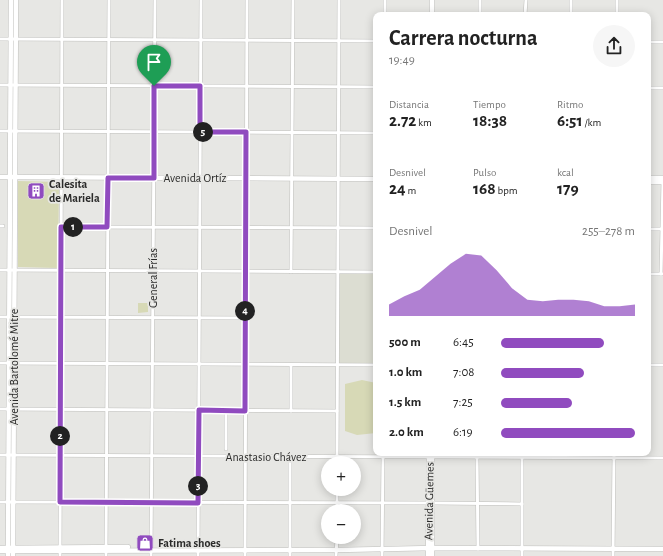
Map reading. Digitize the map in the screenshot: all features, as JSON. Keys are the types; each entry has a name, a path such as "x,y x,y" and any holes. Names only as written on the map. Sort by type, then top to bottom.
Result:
{"main road":[{"path":"11,0 13,39"},
{"path":"13,39 16,0"},
{"path":"432,0 432,12"},
{"name":"Avenida Bartolomé Mitre","path":"10,552 13,39"},
{"name":"Avenida Ortíz","path":"0,177 373,179"},
{"path":"651,178 663,178"},
{"path":"651,182 663,182"},
{"name":"Avenida Güemes","path":"431,456 431,548"},
{"path":"0,548 10,552"},
{"path":"0,551 152,549 198,552 382,548 663,549"},
{"path":"428,556 431,548"},
{"path":"431,548 432,556"}],"street":[{"path":"60,551 62,0"},
{"path":"106,556 109,0"},
{"name":"General Frías","path":"152,556 155,0"},
{"path":"198,552 201,0"},
{"path":"245,551 247,0"},
{"path":"292,272 293,0"},
{"path":"337,456 339,0"},
{"path":"385,0 385,12"},
{"path":"480,0 480,12"},
{"path":"526,0 526,12"},
{"path":"571,0 571,12"},
{"path":"617,0 617,12"},
{"path":"0,39 373,41"},
{"path":"651,42 663,42"},
{"path":"0,85 373,87"},
{"path":"651,88 663,88"},
{"path":"0,131 373,133"},
{"path":"651,274 662,274 663,178"},
{"path":"61,227 373,228"},
{"path":"651,229 662,229"},
{"path":"0,270 373,272"},
{"path":"0,317 245,318"},
{"path":"0,363 373,365"},
{"path":"291,365 291,411"},
{"path":"651,365 663,365"},
{"path":"0,409 337,411"},
{"path":"226,411 226,449"},
{"name":"Anastasio Chávez","path":"0,455 321,457"},
{"name":"Anastasio Chávez","path":"361,457 407,456"},
{"name":"Anastasio Chávez","path":"446,456 477,458 570,459 663,458"},
{"path":"290,457 290,556"},
{"path":"382,556 383,457"},
{"path":"477,458 478,549"},
{"path":"522,458 522,556"},
{"path":"613,556 614,459"},
{"path":"337,496 337,503"},
{"path":"0,502 427,504"},
{"path":"435,503 522,504"},
{"path":"336,544 336,556"}],"shaded area":[{"path":"339,274 373,274 373,364 338,364"}],"green space":[{"path":"18,181 59,182 58,268 18,267"},
{"path":"138,303 148,303 148,312 138,313"},
{"path":"362,380 373,382 373,433 357,435 345,431 345,384"}],"place":[{"name":"Calesita de Mariela","path":"36,191"},
{"name":"Fatima shoes","path":"145,543"}],"route":[{"path":"154,86 200,86 200,132 246,132 245,411 199,410 198,503 60,502 61,227 107,227 108,178 154,178 154,86"}]}
